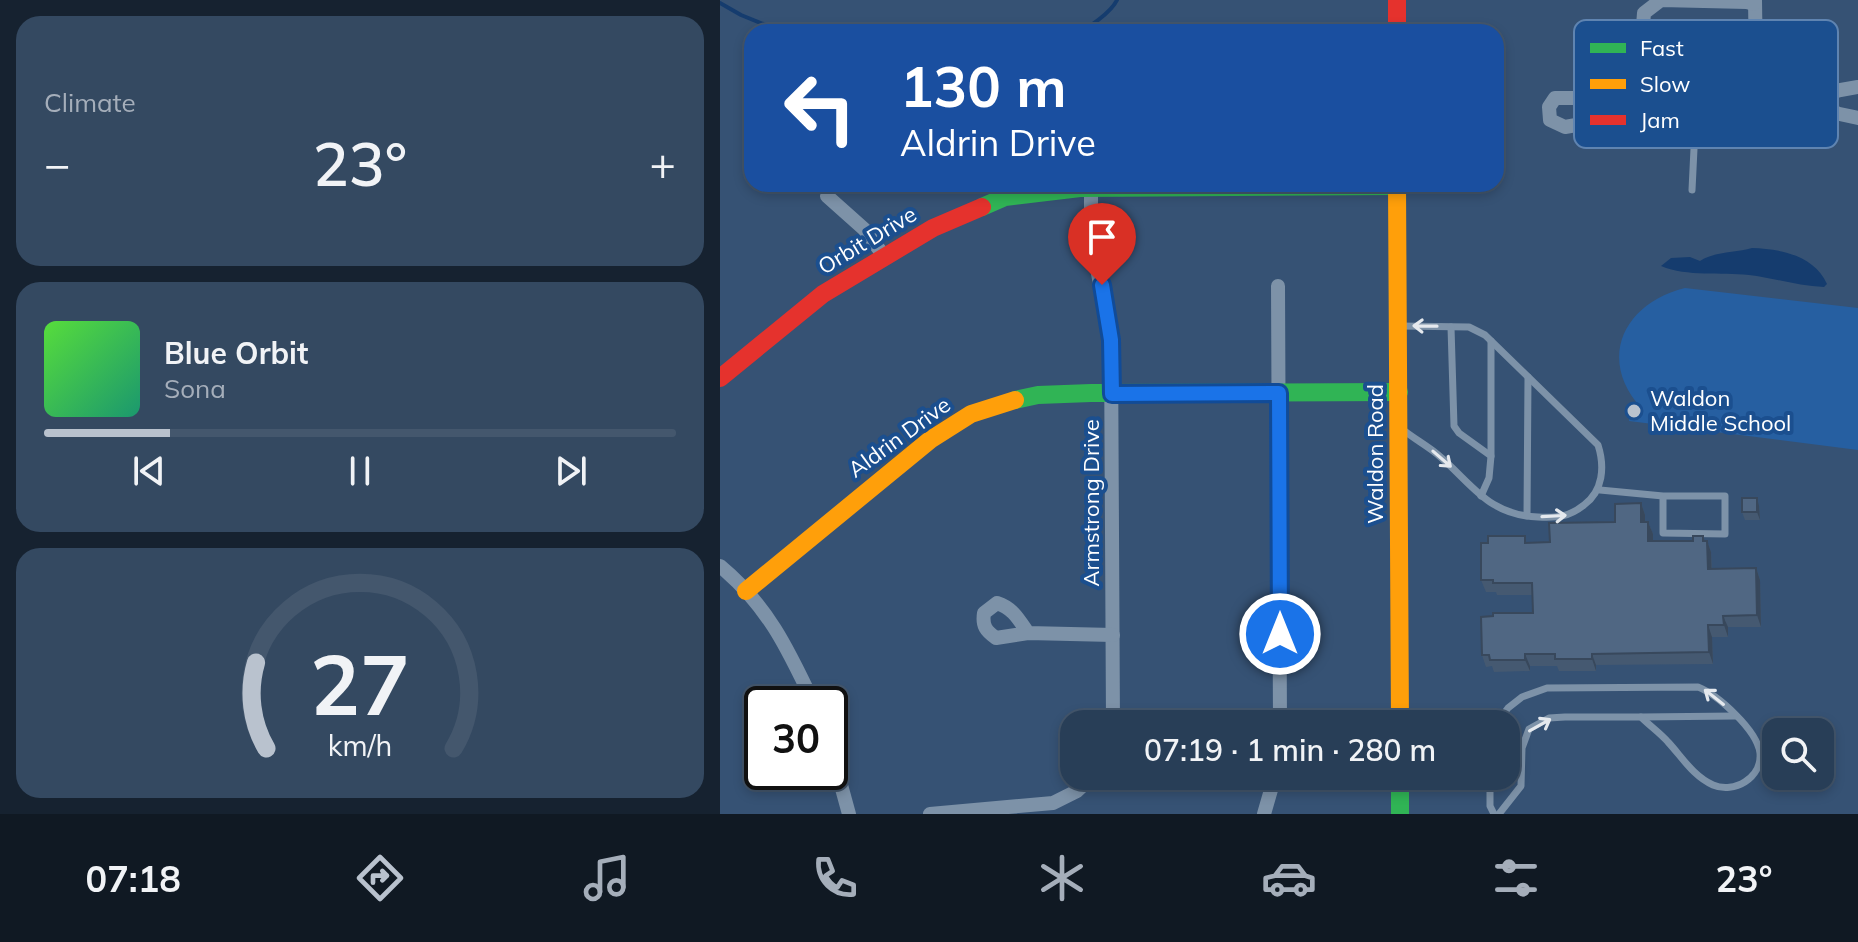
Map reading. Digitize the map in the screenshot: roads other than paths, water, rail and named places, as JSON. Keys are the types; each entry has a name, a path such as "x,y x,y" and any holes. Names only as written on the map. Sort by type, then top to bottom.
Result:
{"street":[{"path":"1397,0 1397,24"},
{"path":"1643,20 1649,7 1661,0 1757,1"},
{"path":"1838,90 1858,87"},
{"path":"1838,114 1858,118"},
{"name":"Orbit Drive","path":"720,378 823,294 884,256 933,228 1005,197 1036,192"},
{"name":"Armstrong Drive","path":"1091,192 1091,238 1111,340 1113,710"},
{"name":"Waldon Road","path":"1397,192 1400,710"},
{"path":"827,196 864,229 884,256"},
{"path":"1278,286 1280,710"},
{"name":"Aldrin Drive","path":"746,591 930,440 971,414 1003,402 1038,395 1399,392"},
{"path":"720,566 746,591 776,629 806,686"},
{"path":"1028,633 1113,635"},
{"path":"842,790 849,814"},
{"path":"930,814 1053,803 1078,790"},
{"path":"1264,814 1271,790"},
{"path":"1400,790 1400,814"}],"lane":[{"path":"1692,190 1694,148"},
{"path":"1398,326 1469,327 1478,330 1598,445 1600,490 1566,516 1527,516 1504,512 1481,496 1435,453 1399,427"},
{"path":"1451,327 1454,426 1491,456"},
{"path":"1481,496 1489,478 1491,456 1491,341"},
{"path":"1527,516 1528,377"},
{"path":"1600,490 1663,496 1725,496 1725,534 1663,533 1663,496"},
{"path":"1506,710 1522,697 1547,688 1698,687 1709,691 1749,729 1760,753 1759,763 1747,781 1726,788 1714,785 1691,770 1668,741 1641,717"},
{"path":"1490,790 1490,806 1496,814 1521,786 1522,748 1529,729 1537,723 1565,717 1736,716"}],"waterway":[{"path":"1092,24 1105,15 1117,0"},
{"path":"720,3 763,24"}],"place":[{"name":"Waldon Middle School","path":"1634,411"}]}
